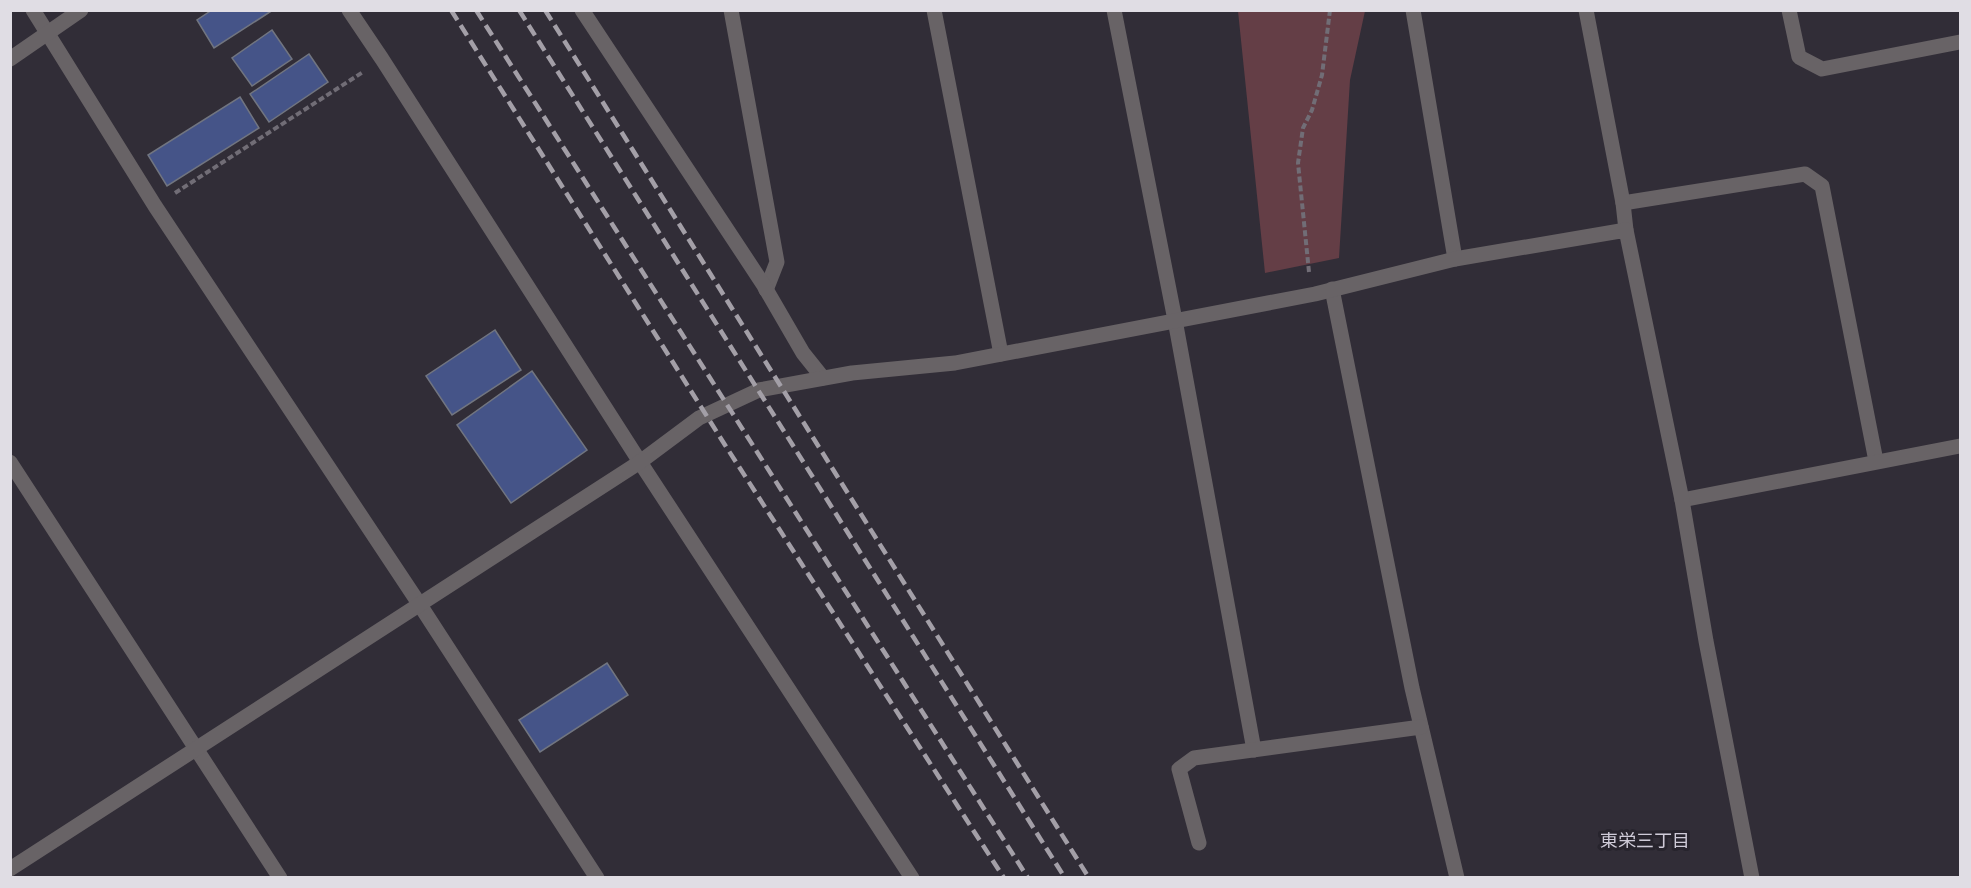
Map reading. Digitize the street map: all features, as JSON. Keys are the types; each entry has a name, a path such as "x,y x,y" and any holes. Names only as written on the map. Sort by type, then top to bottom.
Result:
{"street":[{"path":"33,10 154,206 420,606 597,878"},
{"path":"10,59 81,10"},
{"path":"349,10 640,462 912,878"},
{"path":"582,10 766,290 803,353 823,378"},
{"path":"731,10 777,262 766,290"},
{"path":"934,10 1001,354"},
{"path":"1114,10 1175,320 1254,750"},
{"path":"1413,10 1455,259"},
{"path":"1586,10 1623,203 1626,230 1682,500 1706,640 1752,878"},
{"path":"1789,10 1799,57 1822,69 1960,42"},
{"path":"1623,203 1805,174 1822,186 1876,461"},
{"path":"10,869 640,462 699,418 759,390 852,373 955,363 1315,294 1455,259 1626,230"},
{"path":"1332,289 1421,727 1457,878"},
{"path":"1682,500 1960,446"},
{"path":"10,462 280,878"},
{"path":"1199,843 1179,769 1194,758 1421,727"}],"path":[{"path":"1307,266 1298,164 1303,128 1312,110 1322,75 1330,10"},
{"path":"154,206 382,59"}],"shaded area":[{"path":"1238,11 1365,11 1350,80 1339,258 1265,273"}],"building":[{"path":"212,10 273,10 214,48 197,20"},
{"path":"272,30 292,59 252,86 232,58"},
{"path":"309,54 328,82 269,122 250,94"},
{"path":"240,97 259,128 167,186 148,155"},
{"path":"495,330 521,370 452,415 426,376"},
{"path":"532,371 587,450 511,503 457,425"},
{"path":"607,663 628,695 540,752 519,720"}],"railway":[{"path":"451,10 725,445 1004,878"},
{"path":"476,10 1028,878"},
{"path":"519,10 1065,878"},
{"path":"545,10 1089,878"}],"district":[{"name":"東栄三丁目","path":"1645,841"}]}
